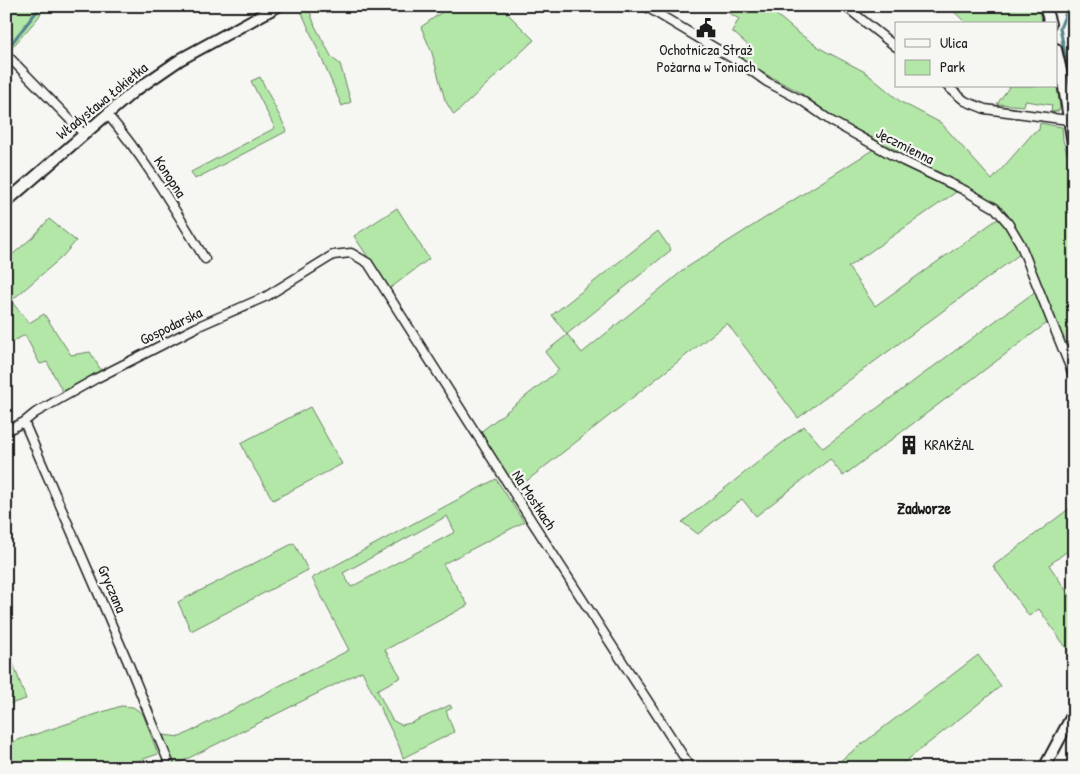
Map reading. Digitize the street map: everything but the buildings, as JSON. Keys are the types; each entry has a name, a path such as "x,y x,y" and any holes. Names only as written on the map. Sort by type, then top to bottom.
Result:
{"street":[{"name":"Władysława Łokietka","path":"6,202 132,92 181,59 278,6"},
{"name":"Jęczmienna","path":"645,6 742,64 767,82 801,100 839,126 903,161 964,190 995,208 1008,223 1020,243 1074,376"},
{"path":"845,6 895,45"},
{"path":"1048,7 1050,22"},
{"path":"6,54 84,134"},
{"path":"1058,58 1074,150"},
{"path":"949,88 965,101 985,109 1068,120"},
{"name":"Konopna","path":"107,114 121,130 138,155 205,259"},
{"name":"Gospodarska","path":"6,432 35,413 97,378 201,325 267,296 334,255 351,253"},
{"name":"Na Mostkach","path":"351,253 368,263 691,768"},
{"name":"Gryczana","path":"24,422 127,660 171,768"},
{"path":"1044,768 1074,712"}],"green space":[{"path":"6,6 46,6 9,51 6,48"},
{"path":"299,6 308,6 315,26 332,58 340,64 351,102 342,106"},
{"path":"440,6 500,6 534,40 454,115 445,100 432,53 421,27 442,12"},
{"path":"718,6 766,6 797,32 823,50 865,72 901,102 941,123 992,180 1034,132 1039,130 1040,123 1062,127 1063,140 1074,179 1074,371 1037,284 997,207 965,186 836,119 798,91 740,61 750,47 732,31 739,19"},
{"path":"948,6 1036,6 1043,22 965,22"},
{"path":"260,77 287,131 195,179 191,172 275,128 251,81"},
{"path":"1009,88 1057,88 1060,108 1058,111 1051,112 1052,105 1025,101 1024,106 997,104"},
{"path":"874,149 959,190 848,267 875,306 999,218 1006,225 1020,254 798,418 727,323 524,483 515,485 478,434 559,370 545,352 567,335 552,315 658,231 671,250 567,334 582,353 686,268"},
{"path":"397,208 429,259 389,289 354,236"},
{"path":"49,219 76,241 62,257 11,301 29,323 44,314 71,355 90,352 102,372 64,394 47,362 40,364 25,335 6,345 6,260 34,236"},
{"path":"1036,291 1047,323 843,476 830,459 756,516 742,499 698,534 682,522 804,426 823,448"},
{"path":"310,407 342,464 273,500 241,443"},
{"path":"496,479 524,522 443,564 468,605 385,650 401,677 377,690 392,720 401,725 411,723 450,705 452,708 446,711 454,732 403,758 362,671 173,766 163,735 180,737 349,650 312,578","holes":["447,516 455,532 351,587 343,573"]},
{"path":"1074,505 1074,546 1049,565 1074,602 1074,659 1039,609 1029,616 993,566"},
{"path":"294,543 308,570 191,631 178,602"},
{"path":"10,655 26,699 6,705 6,656"},
{"path":"978,655 1001,686 897,768 845,768 840,761"},
{"path":"121,706 133,707 143,714 158,754 117,768 6,768 6,744"}],"waterway":[{"path":"7,49 41,6"},
{"path":"1072,99 1060,28 1066,13 1074,11"}],"place":[{"name":"Ochotnicza Straż Pożarna w Toniach","path":"706,28"},
{"name":"KRAKŻAL","path":"909,445"}],"district":[{"name":"Zadworze","path":"924,508"}]}
